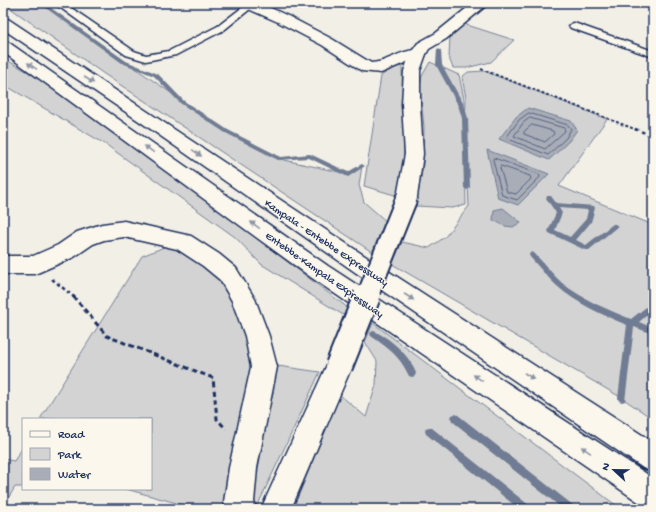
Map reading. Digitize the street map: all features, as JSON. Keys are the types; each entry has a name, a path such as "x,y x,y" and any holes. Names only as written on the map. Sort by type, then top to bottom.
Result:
{"main road":[{"path":"276,509 339,366 407,197 414,154 411,104 412,71 418,54 423,46 441,36 482,3"},
{"path":"252,4 327,42 368,68 381,68 404,57 418,54"},
{"name":"Kampala - Entebbe Expressway","path":"3,22 363,266 653,458"},
{"name":"Entebbe-Kampala Expressway","path":"3,45 320,272 653,495"},
{"path":"3,265 35,265 66,251 85,238 102,232 124,230 183,242 211,260 228,274 243,299 257,336 264,367 243,468 239,502 242,509"}],"lane":[{"path":"58,3 130,54 146,58 172,53 221,28 252,4"},
{"path":"574,26 653,54"}],"path":[{"path":"481,70 653,136"},
{"path":"35,265 73,296 106,336 214,378 217,419 246,451"}],"green space":[{"path":"3,3 41,3 226,131 280,159 348,174 362,166 359,185 364,202 388,223 372,252 104,74"},
{"path":"464,24 514,40 491,62 466,68 453,68 449,58 450,35"},
{"path":"3,58 48,83 108,125 352,311 348,318 261,264 235,237 105,144 3,84"},
{"path":"430,62 459,75 464,99 466,205 452,208 416,206 423,165 424,127 420,87 422,76"},
{"path":"396,65 402,67 404,158 398,196 364,186 381,76"},
{"path":"484,71 607,119 559,186 653,225 653,419 622,398 392,264 402,242 429,248 445,237 469,206 465,124 466,98 462,77 468,72"},
{"path":"169,245 223,279 244,327 252,373 231,456 223,509 198,509 130,490 152,490 152,418 41,418 142,256"},
{"path":"373,323 621,509 293,509 340,395 366,417 376,385 377,361 365,342"},
{"path":"278,366 320,372 256,509 254,509 250,475"},
{"path":"22,449 22,487 15,487 3,507 3,459 14,461"}],"water":[{"path":"528,108 571,121 577,130 569,141 549,160 499,139 516,117"},
{"path":"487,150 549,174 518,205 498,198"},
{"path":"503,208 521,222 513,227 505,226 493,220 494,210"}],"waterway":[{"path":"41,3 124,62 156,75 182,102 226,131 280,159 310,156 348,175 362,166"},
{"path":"439,50 439,65 461,105 465,118 467,188"},
{"path":"549,198 554,205"},
{"path":"554,205 592,208 589,220 571,241"},
{"path":"554,205 559,213 551,231 571,241"},
{"path":"571,241 587,248 615,226"},
{"path":"532,255 555,280 574,295 632,323"},
{"path":"632,323 653,306"},
{"path":"622,398 632,323"},
{"path":"632,323 653,331"},
{"path":"374,334 391,346 406,360 412,373"},
{"path":"455,418 571,509"},
{"path":"429,431 527,509"}]}
